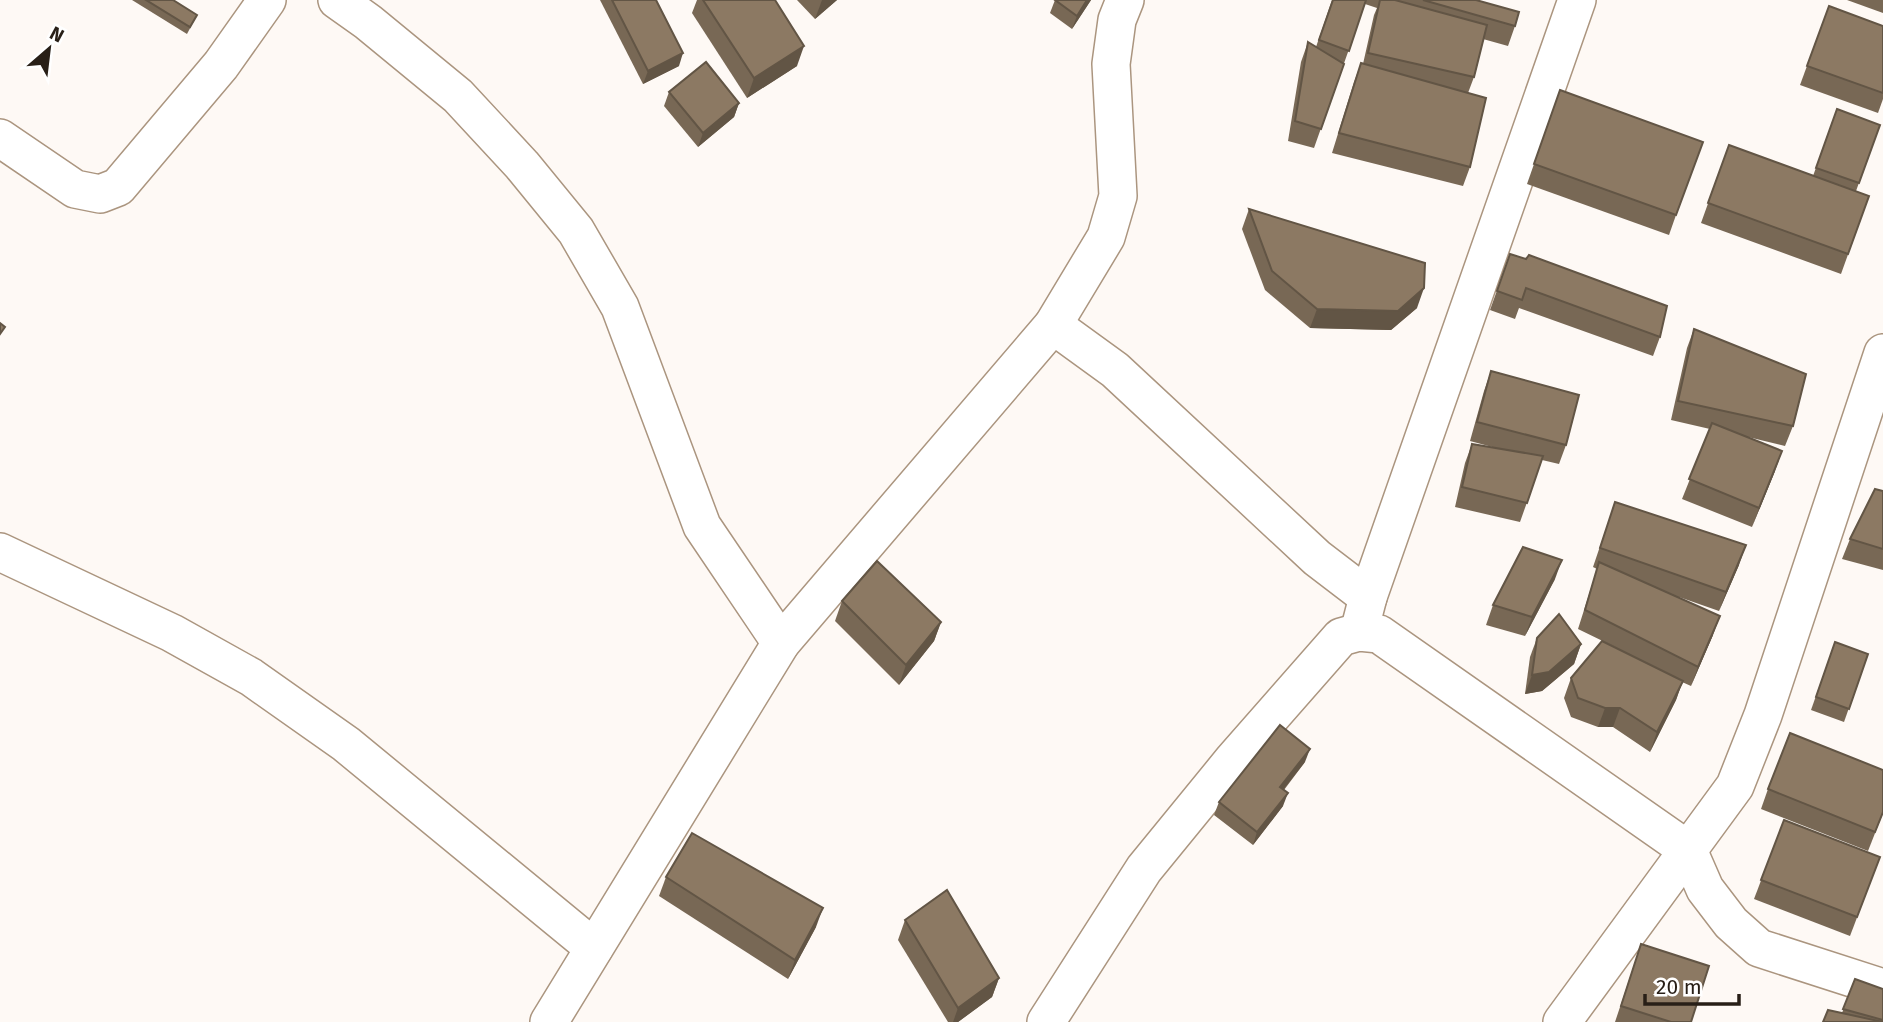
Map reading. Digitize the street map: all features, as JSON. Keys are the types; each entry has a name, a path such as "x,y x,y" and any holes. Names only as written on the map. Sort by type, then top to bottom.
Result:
{"street":[{"path":"0,138 75,189 100,194 118,187 221,65 267,0"},
{"path":"337,0 458,96 523,165 576,232 620,307 702,526 781,643"},
{"path":"549,1022 781,643 1053,324 1106,237 1118,196 1111,64 1117,20 1125,0"},
{"path":"1359,632 1368,597 1577,0"},
{"path":"1053,324 1115,370 1317,558 1368,597"},
{"path":"1562,1022 1735,786 1758,727 1883,353"},
{"path":"0,552 172,633 251,677 346,744 594,948"},
{"path":"1046,1022 1144,869 1233,760 1340,637 1359,632 1379,634 1688,850 1705,890 1731,923 1759,948 1883,988"}],"building":[{"path":"146,0 173,0 197,15 190,27"},
{"path":"612,0 656,0 683,53 648,71"},
{"path":"703,0 775,0 804,46 754,78"},
{"path":"1055,0 1087,0 1077,16"},
{"path":"1333,0 1366,0 1349,51 1319,40"},
{"path":"1380,0 1395,0 1487,25 1474,77 1368,53"},
{"path":"1423,0 1476,0 1519,12 1515,26"},
{"path":"1829,6 1883,26 1883,93 1807,66"},
{"path":"1308,42 1344,64 1321,129 1295,121"},
{"path":"706,62 739,103 703,133 669,92"},
{"path":"1361,63 1486,98 1470,167 1339,133"},
{"path":"1560,90 1703,142 1676,215 1534,164"},
{"path":"1837,109 1880,125 1859,183 1816,168"},
{"path":"1729,145 1869,196 1848,254 1708,203"},
{"path":"1249,209 1425,263 1424,288 1398,311 1317,309 1272,271"},
{"path":"1510,254 1526,259 1529,255 1667,306 1660,337 1526,288 1522,300 1497,291"},
{"path":"1694,329 1806,374 1793,426 1678,401"},
{"path":"1491,371 1579,395 1566,445 1477,422"},
{"path":"1712,423 1782,451 1759,508 1689,479"},
{"path":"1472,444 1543,456 1527,503 1462,487"},
{"path":"1875,489 1883,491 1883,549 1850,539"},
{"path":"1615,502 1746,545 1726,592 1600,548"},
{"path":"1523,547 1562,560 1532,617 1493,605"},
{"path":"877,561 941,622 906,665 842,601"},
{"path":"1599,562 1720,616 1698,667 1585,610"},
{"path":"1559,614 1581,644 1549,672 1532,675 1537,638"},
{"path":"1602,641 1683,681 1657,732 1620,708 1605,708 1578,698 1571,678"},
{"path":"1835,642 1868,654 1849,709 1816,697"},
{"path":"1280,725 1310,749 1280,787 1288,793 1257,832 1219,802"},
{"path":"1790,733 1883,770 1883,812 1875,832 1768,789"},
{"path":"1784,820 1880,857 1857,917 1761,880"},
{"path":"692,833 823,908 795,960 666,877"},
{"path":"947,890 999,978 958,1008 905,920"},
{"path":"1641,944 1709,966 1691,1022 1671,1022 1621,1006"},
{"path":"1855,979 1883,989 1883,1020 1843,1009"},
{"path":"1828,1010 1883,1022 1823,1022"}]}
